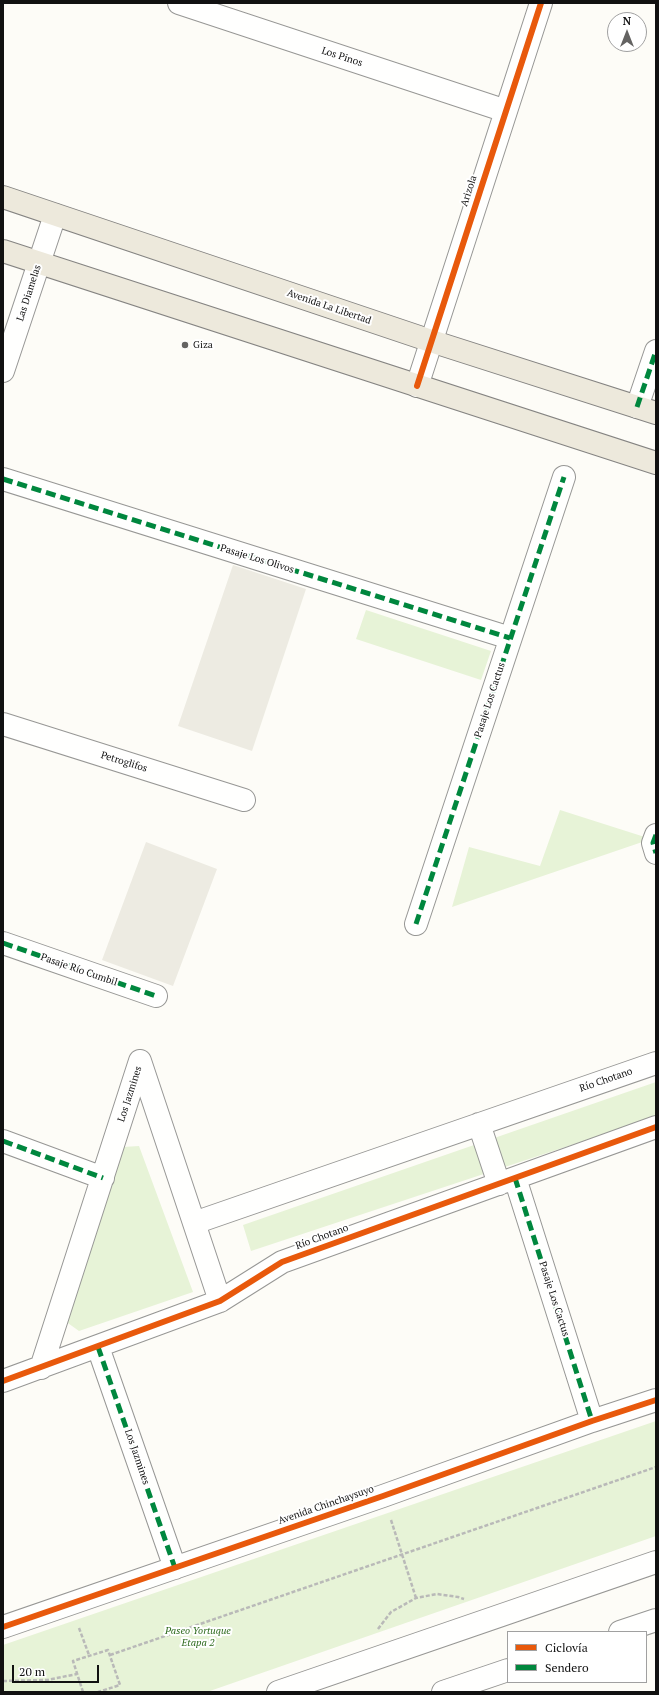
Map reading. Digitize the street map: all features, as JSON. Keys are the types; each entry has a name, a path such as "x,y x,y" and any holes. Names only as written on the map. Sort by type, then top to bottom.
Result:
{"main road":[{"name":"Avenida La Libertad","path":"3,197 431,341 647,410"},
{"path":"3,251 656,464"}],"street":[{"name":"Los Pinos","path":"179,3 506,111"},
{"name":"Arizola","path":"417,386 541,3"},
{"name":"Las Diamelas","path":"3,371 55,215"},
{"path":"647,410 656,351"},
{"name":"Pasaje Los Cactus","path":"416,924 564,477"},
{"name":"Pasaje Los Olivos","path":"3,479 510,638"},
{"name":"Petroglifos","path":"3,724 244,800"},
{"path":"656,835 653,843 656,853"},
{"name":"Pasaje Río Cumbil","path":"3,943 156,996"},
{"name":"Los Jazmines","path":"41,1368 140,1061 220,1301"},
{"name":"Río Chotano","path":"194,1224 656,1063"},
{"name":"Pasaje Los Cactus","path":"479,1124 507,1181 592,1421"},
{"name":"Río Chotano","path":"8,1376 41,1368 220,1301 282,1262 656,1127"},
{"path":"3,1142 103,1178"},
{"name":"Los Jazmines","path":"98,1347 175,1568"},
{"name":"Avenida Chinchaysuyo","path":"3,1627 656,1400"},
{"path":"278,1692 656,1562"},
{"path":"623,1631 656,1620"},
{"path":"443,1692 507,1670"}],"path":[{"path":"110,1655 656,1467"},
{"path":"383,1496 416,1598"},
{"path":"83,1692 73,1661 108,1650 120,1685 98,1692"},
{"path":"3,1681 47,1680 77,1674"},
{"path":"114,1687 115,1692"}],"green space":[{"path":"366,610 491,651 481,680 356,639"},
{"path":"560,810 651,839 452,907 469,847 540,866"},
{"path":"656,1082 656,1117 251,1251 243,1225"},
{"path":"139,1146 193,1292 79,1331 65,1321 123,1147"},
{"name":"Paseo Yortuque Etapa 2","path":"656,1421 656,1536 207,1692 3,1692 3,1645"}],"shaded area":[{"path":"233,565 306,589 252,751 178,726"},
{"path":"146,842 217,869 173,986 102,960"}],"marked path":[{"path":"637,407 656,351"},
{"path":"416,924 564,477"},
{"path":"3,479 510,638"},
{"path":"656,835 653,843 656,853"},
{"path":"3,943 156,996"},
{"path":"3,1141 103,1178"},
{"path":"515,1178 592,1421"},
{"path":"98,1347 175,1568"}],"cycle path":[{"path":"417,386 541,3"},
{"path":"3,1381 220,1301 282,1262 656,1127"},
{"path":"3,1627 656,1400"}],"place":[{"name":"Giza","path":"185,345"}]}
